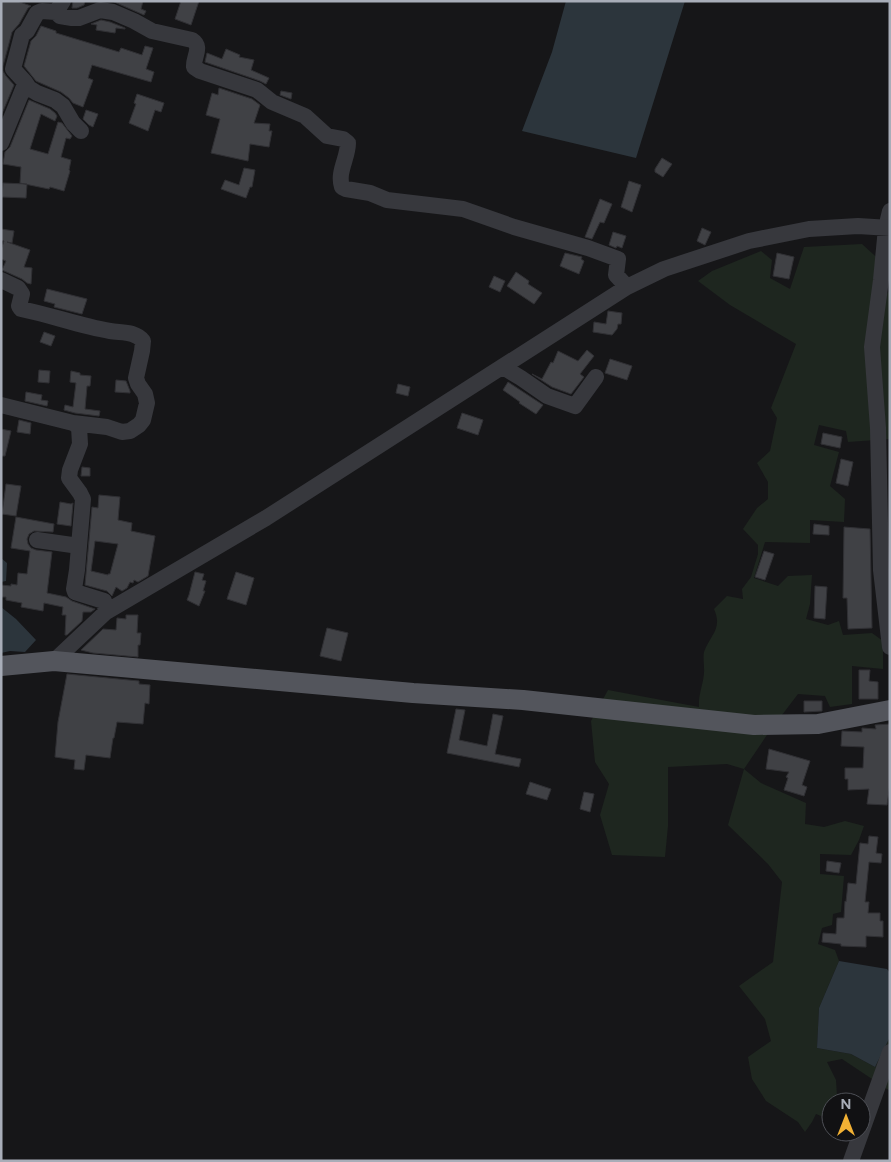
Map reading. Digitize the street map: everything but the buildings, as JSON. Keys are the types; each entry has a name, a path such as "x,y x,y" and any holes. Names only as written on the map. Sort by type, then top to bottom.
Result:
{"main road":[{"path":"1,666 54,661 413,693 523,700 754,726 818,724 890,710"}],"street":[{"path":"82,131 73,123 63,106 55,100 29,88 13,68 22,35 28,31 37,12 60,7 60,16 72,18 79,18 100,10 113,12 152,31 192,40 198,48 193,62 194,67 200,72 257,90 272,102 306,116 327,136 343,139 348,143 340,181 346,190 370,194 387,200 462,209 514,227 588,248 618,259 616,275 627,287"},
{"path":"1,143 23,89 29,88"},
{"path":"890,211 872,347 878,428 881,570 890,647"},
{"path":"54,661 106,612 266,518 627,287 664,268 749,241 809,229 858,226 888,228"},
{"path":"1,280 18,288 22,294 19,306 21,309 100,329 139,336 143,341 136,378 148,403 143,420 139,425 130,431 122,432 107,427 73,423 1,405"},
{"path":"503,367 547,396 575,406 596,377"},
{"path":"73,423 79,426 80,444 70,470 69,478 83,499 74,589 75,592 104,601 106,612"},
{"path":"37,540 79,546"},
{"path":"851,1161 890,1052"}],"shaded area":[{"path":"566,1 685,1 636,158 522,131 552,52"},
{"path":"862,244 884,264 887,294 890,290 890,439 848,442 846,431 819,425 814,445 839,452 830,486 845,499 844,522 810,520 810,543 765,542 754,578 778,586 788,576 812,575 810,604 806,619 828,625 839,621 843,635 872,633 883,641 883,669 852,666 852,704 830,707 825,696 798,694 744,769 727,764 668,767 668,826 665,857 612,855 600,815 609,784 595,762 591,721 608,690 699,707 704,673 704,652 715,632 717,622 714,609 727,596 743,599 742,589 751,577 758,554 758,545 743,529 757,508 768,499 768,482 757,463 770,451 777,418 771,408 796,344 730,305 698,281 712,271 761,251 772,260 770,278 790,289 804,247"},
{"path":"1,558 7,563 6,581 1,582"},
{"path":"1,607 16,619 36,640 25,652 10,651 1,653"},
{"path":"744,769 761,783 806,803 805,824 824,827 845,821 864,826 851,855 820,854 820,874 844,876 841,912 833,914 832,925 822,928 818,944 835,950 839,961 819,1008 817,1048 851,1054 875,1067 890,1037 890,1091 842,1059 827,1062 836,1080 837,1092 821,1092 821,1116 816,1114 805,1132 798,1122 766,1101 752,1079 748,1057 771,1041 765,1019 739,986 773,962 782,882 768,864 728,825"},
{"path":"839,961 887,969 890,973 890,1037 875,1067 851,1054 817,1048 819,1008"}]}
